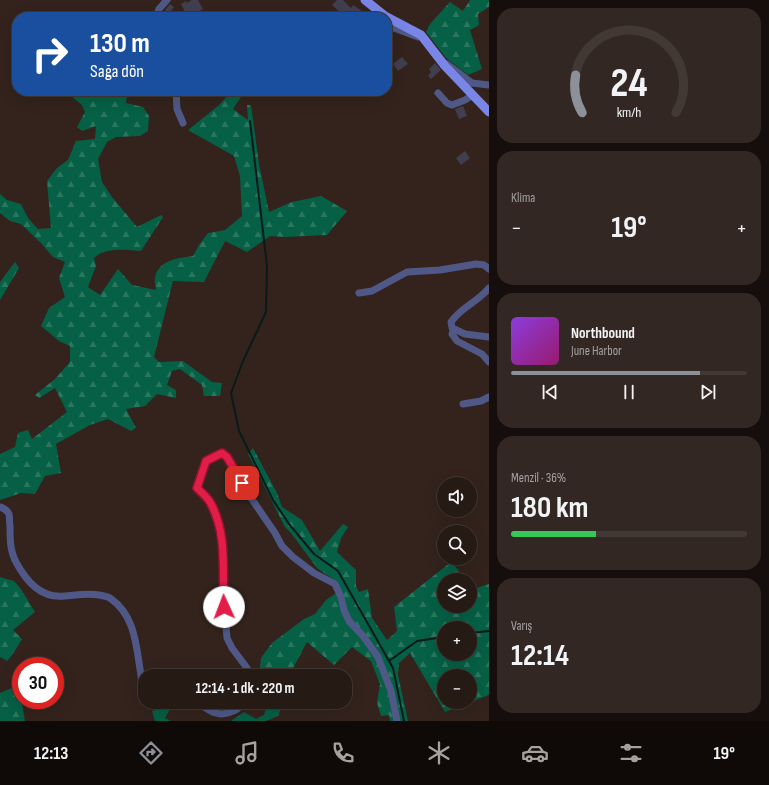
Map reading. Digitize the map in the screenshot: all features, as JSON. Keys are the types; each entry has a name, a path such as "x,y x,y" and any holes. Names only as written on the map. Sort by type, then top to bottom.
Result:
{"main road":[{"path":"365,0 380,12"},
{"path":"392,20 421,35 437,56 489,112"}],"street":[{"path":"158,12 167,0"},
{"path":"392,28 424,40"},
{"path":"437,56 472,83 489,86"},
{"path":"438,93 447,103 452,105 473,95"},
{"path":"176,96 177,109 182,123"},
{"path":"359,293 372,291 407,272 440,270 476,264 484,265 489,269"},
{"path":"489,288 483,296 458,313 451,322 452,328 465,334 489,337"},
{"path":"454,329 452,334 457,341 482,354 489,362"},
{"path":"463,404 481,401 489,397"},
{"path":"248,669 232,648 227,638 223,592 224,555 220,529 209,501 197,488 206,461 222,453 227,457 253,502 275,533 282,546 293,557 309,569 335,584 349,621 363,636 378,656 391,691 398,721"},
{"path":"0,507 4,508 9,515 12,551 16,562 28,580 40,592 64,597 81,594 94,594 109,597 122,608 133,629 138,651 140,669"},
{"path":"206,709 219,715 237,709"}],"green space":[{"path":"470,0 489,0 489,7 478,14 479,25 470,30 482,69 468,75 446,58 426,32 430,24 450,2 463,11"},
{"path":"71,96 127,96 126,103 143,107 149,116 148,131 140,136 116,137 107,142 98,159 102,182 112,197 137,227 161,215 163,217 141,251 110,251 99,254 94,258 96,266 88,287 100,295 118,269 132,285 156,290 155,278 160,267 175,259 193,256 208,233 225,230 242,216 240,176 234,156 188,130 218,106 227,96 242,96 233,109 248,120 247,105 251,105 259,164 269,212 292,202 321,196 347,211 327,235 285,237 270,236 247,252 225,241 204,282 173,281 154,357 159,362 183,361 212,382 222,383 220,396 204,396 202,385 180,369 172,371 167,385 176,390 176,398 157,394 145,406 126,409 136,428 131,431 108,419 90,425 56,444 61,473 45,476 35,494 21,493 0,500 0,454 15,447 18,433 28,430 32,439 67,412 55,388 39,398 35,395 55,379 70,362 70,346 59,341 41,326 49,308 65,297 59,278 65,262 53,257 21,224 10,221 0,213 0,194 7,200 21,204 28,218 38,229 51,228 47,181 57,168 68,160 76,141 95,139 96,126 82,131 77,127 85,112 82,105"},
{"path":"15,262 19,268 0,300 0,282"},
{"path":"253,448 277,493 282,507 302,520 320,551 343,524 348,527 341,538 337,552 356,570 356,586 359,592 368,589 372,618 387,640 397,631 394,607 437,573 437,613 477,613 477,588 489,584 489,695 477,700 477,669 437,669 437,699 410,653 399,663 398,675 408,721 390,721 389,715 381,716 377,703 380,684 371,661 352,647 334,665 307,642 293,669 260,669 261,658 272,643 304,619 315,614 326,600 341,590 334,580 317,568 285,527 248,454"},
{"path":"447,565 454,565 459,571 457,573 437,573"},
{"path":"0,577 14,581 21,589 35,612 13,630 22,639 7,661 0,657"},
{"path":"12,688 12,709 23,709 25,721 0,721 0,693"},
{"path":"170,709 165,718 171,721 155,721 152,711"},
{"path":"266,709 280,709 278,716 266,721 231,721 244,712 256,719 264,715"},
{"path":"443,709 453,709 445,712"}],"building":[{"path":"192,0 198,0 203,9 198,12 185,12 181,4 186,1 187,3"},
{"path":"337,0 343,0 351,8 353,5 361,10 360,12 340,12 332,5"},
{"path":"170,4 174,7 170,12 165,10"},
{"path":"402,57 408,64 398,71 393,64"},
{"path":"435,63 441,70 431,79 428,76 431,72 429,69"},
{"path":"463,106 467,116 459,119 455,109"},
{"path":"465,151 470,158 461,165 456,158"}],"waterway":[{"path":"250,121 267,266 266,312 243,361 231,393 239,431 273,500 289,524 314,554 338,571 393,668 404,721"},
{"path":"477,632 489,631"},
{"path":"389,661 417,641 437,638"}],"route":[{"path":"224,607 224,555 220,529 209,501 197,488 204,471 206,461 217,454 222,453 227,457 242,483"}]}
